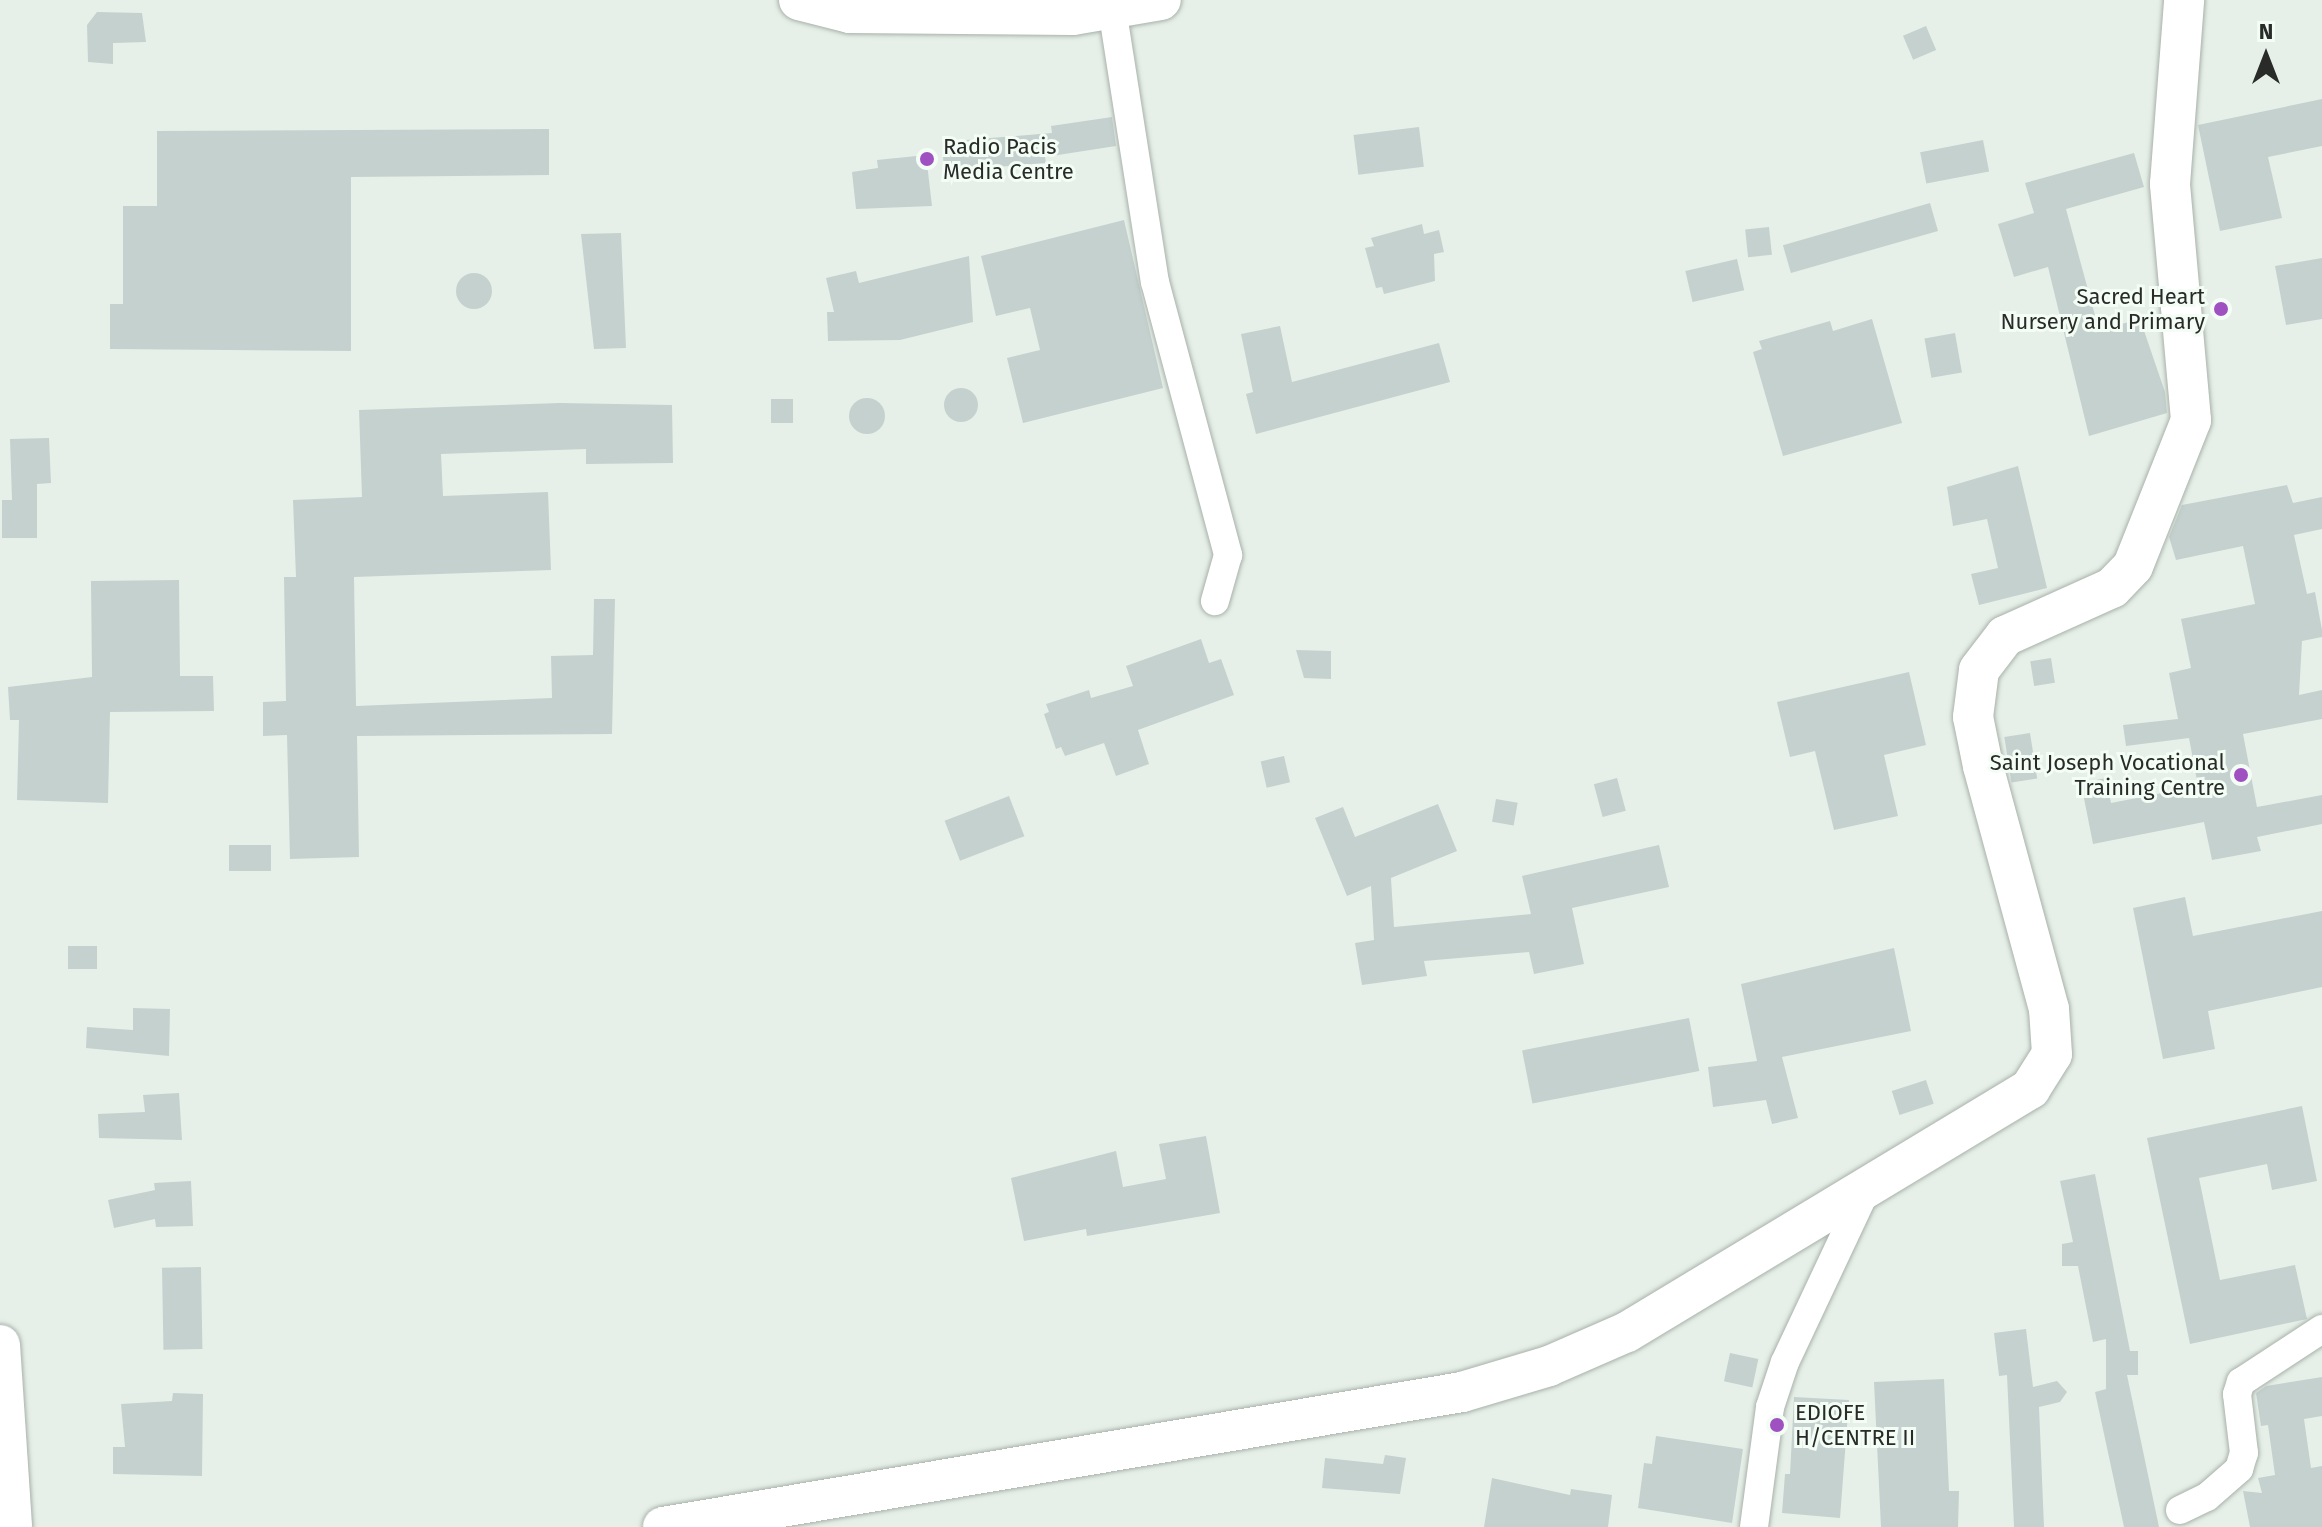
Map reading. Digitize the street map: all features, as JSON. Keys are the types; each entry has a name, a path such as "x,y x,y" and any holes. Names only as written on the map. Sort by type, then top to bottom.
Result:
{"street":[{"path":"799,0 850,13 1073,15 1161,0"},
{"path":"663,1527 1462,1392 1549,1366 1627,1332 1865,1192 2030,1089 2052,1054 2049,1009 1973,717 1979,670 2005,636 2112,588 2133,566 2191,420 2170,184 2184,0"},
{"path":"1112,8 1155,282 1228,555 1215,601"},
{"path":"1754,1527 1770,1407 1785,1362 1865,1192"},
{"path":"2180,1510 2207,1497 2239,1469 2244,1453 2237,1394 2241,1382 2322,1329"},
{"path":"0,1345 12,1527"}],"building":[{"path":"97,12 142,13 146,42 113,43 113,64 88,62 87,25"},
{"path":"1926,26 1936,50 1913,60 1903,36"},
{"path":"2322,99 2322,146 2268,157 2282,218 2220,231 2198,125"},
{"path":"1112,117 1116,146 1045,157 1046,163 944,171 942,142 1052,133 1051,126"},
{"path":"1419,127 1424,167 1358,175 1353,135"},
{"path":"549,129 549,175 351,177 351,351 110,349 110,304 123,304 123,206 157,206 157,131"},
{"path":"1983,140 1989,171 1926,184 1920,152"},
{"path":"2134,153 2144,187 2066,209 2099,330 2140,319 2165,392 2167,413 2089,436 2048,267 2014,277 1998,224 2034,213 2025,183"},
{"path":"926,155 932,206 856,209 852,172 878,168 877,160"},
{"path":"1930,203 1938,231 1791,273 1783,245"},
{"path":"1124,220 1163,388 1023,423 1007,358 1040,350 1030,308 996,316 981,256"},
{"path":"1422,224 1424,234 1439,230 1444,252 1434,254 1435,281 1384,294 1382,287 1376,288 1365,248 1374,246 1371,238"},
{"path":"1769,227 1772,255 1748,257 1745,230"},
{"path":"621,233 626,348 594,349 581,234"},
{"path":"969,256 973,322 900,340 828,341 827,312 834,312 826,278 856,271 859,283"},
{"path":"2322,258 2322,319 2286,325 2275,266"},
{"path":"1737,259 1744,290 1693,302 1685,271"},
{"path":"474,273 486,279 492,291 486,303 474,309 462,303 456,291 462,279"},
{"path":"1872,319 1902,423 1783,456 1753,352 1762,349 1759,341 1830,321 1833,331"},
{"path":"1280,326 1292,382 1439,343 1450,382 1256,434 1246,394 1253,392 1241,334"},
{"path":"1955,333 1962,372 1931,378 1924,338"},
{"path":"961,388 973,393 978,405 973,417 961,422 949,417 944,405 949,393"},
{"path":"867,398 880,403 885,416 880,429 867,434 854,429 849,416 854,403"},
{"path":"771,399 793,399 793,423 771,423"},
{"path":"560,403 672,405 673,463 586,464 586,449 441,454 443,496 548,492 551,570 354,577 356,706 552,698 551,656 593,655 594,599 615,599 612,734 357,736 359,857 290,859 287,735 263,736 263,702 286,701 284,577 296,577 293,500 362,497 359,410"},
{"path":"49,438 51,483 37,484 37,538 2,538 2,500 12,500 10,439"},
{"path":"2018,466 2047,588 1979,605 1971,574 1998,568 1987,519 1953,526 1947,487"},
{"path":"2287,485 2293,503 2322,497 2322,529 2294,535 2307,594 2315,592 2322,630 2322,637 2302,641 2299,695 2322,690 2322,719 2243,734 2257,807 2322,795 2322,824 2257,837 2261,851 2212,860 2204,822 2093,844 2081,783 2106,778 2111,803 2198,786 2189,738 2126,746 2123,725 2178,719 2169,673 2191,668 2181,619 2255,604 2243,546 2176,560 2169,537 2182,505"},
{"path":"179,580 180,676 213,676 214,711 110,712 108,803 17,800 19,720 10,720 8,687 92,677 91,581"},
{"path":"1201,639 1209,663 1221,659 1234,695 1138,730 1149,764 1116,776 1104,743 1065,756 1061,747 1056,749 1044,714 1049,712 1046,704 1089,690 1091,698 1133,686 1126,666"},
{"path":"1296,650 1331,651 1331,679 1304,678"},
{"path":"2051,658 2055,683 2034,686 2030,661"},
{"path":"1909,672 1926,745 1884,755 1898,816 1834,830 1815,751 1790,757 1777,702"},
{"path":"2030,733 2037,778 2012,783 2004,737"},
{"path":"1284,756 1290,782 1267,788 1261,761"},
{"path":"1617,778 1626,811 1603,817 1594,784"},
{"path":"1009,796 1024,836 960,861 945,821"},
{"path":"1496,799 1518,803 1514,825 1492,822"},
{"path":"1438,804 1457,851 1391,878 1394,927 1531,914 1522,876 1659,845 1669,887 1572,908 1584,964 1534,974 1529,952 1424,961 1427,976 1362,985 1355,943 1374,940 1371,886 1347,896 1315,818 1343,807 1355,837"},
{"path":"229,845 271,845 271,871 229,871"},
{"path":"2185,897 2193,936 2322,911 2322,987 2208,1011 2215,1049 2163,1059 2133,908"},
{"path":"68,946 97,946 97,969 68,969"},
{"path":"1894,948 1911,1031 1782,1057 1798,1118 1772,1124 1766,1100 1713,1107 1708,1067 1757,1061 1741,984"},
{"path":"133,1008 170,1009 169,1056 86,1048 87,1027 133,1030"},
{"path":"1689,1018 1699,1071 1532,1103 1522,1050"},
{"path":"1926,1080 1934,1104 1899,1115 1892,1091"},
{"path":"179,1093 182,1140 99,1138 98,1114 145,1112 143,1095"},
{"path":"2302,1106 2317,1181 2272,1190 2267,1164 2199,1178 2220,1280 2295,1265 2307,1319 2190,1344 2147,1138"},
{"path":"1206,1136 1220,1213 1087,1236 1086,1229 1024,1241 1011,1178 1116,1151 1123,1187 1166,1179 1159,1144"},
{"path":"2095,1174 2130,1351 2138,1351 2138,1375 2127,1375 2159,1527 2124,1527 2095,1392 2106,1389 2106,1339 2093,1342 2078,1266 2062,1266 2062,1244 2073,1242 2060,1181"},
{"path":"191,1181 193,1226 156,1227 155,1219 114,1228 108,1200 155,1190 154,1183"},
{"path":"201,1267 202,1349 163,1350 162,1268"},
{"path":"2026,1329 2033,1387 2057,1381 2067,1392 2060,1402 2039,1407 2044,1527 2014,1527 2007,1375 1999,1376 1994,1333"},
{"path":"1730,1353 1758,1359 1752,1387 1724,1381"},
{"path":"2322,1377 2322,1416 2304,1419 2311,1468 2322,1466 2322,1527 2250,1527 2243,1491 2262,1493 2258,1478 2275,1475 2268,1425 2261,1426 2256,1393 2266,1386"},
{"path":"1944,1379 1949,1491 1959,1491 1958,1527 1881,1527 1874,1382"},
{"path":"173,1393 203,1394 202,1476 113,1474 113,1447 125,1447 121,1404 172,1401"},
{"path":"1794,1397 1849,1400 1840,1518 1782,1513 1785,1474 1790,1474"},
{"path":"1656,1436 1743,1449 1732,1523 1638,1508 1644,1463 1652,1464"},
{"path":"1385,1455 1406,1458 1400,1494 1322,1488 1325,1458 1383,1464"},
{"path":"1492,1478 1570,1495 1571,1489 1612,1495 1608,1527 1484,1527"}],"place":[{"name":"Radio Pacis Media Centre","path":"927,159"},
{"name":"Sacred Heart Nursery and Primary","path":"2221,309"},
{"name":"Saint Joseph Vocational Training Centre","path":"2241,775"},
{"name":"EDIOFE H/CENTRE II","path":"1777,1425"}]}
